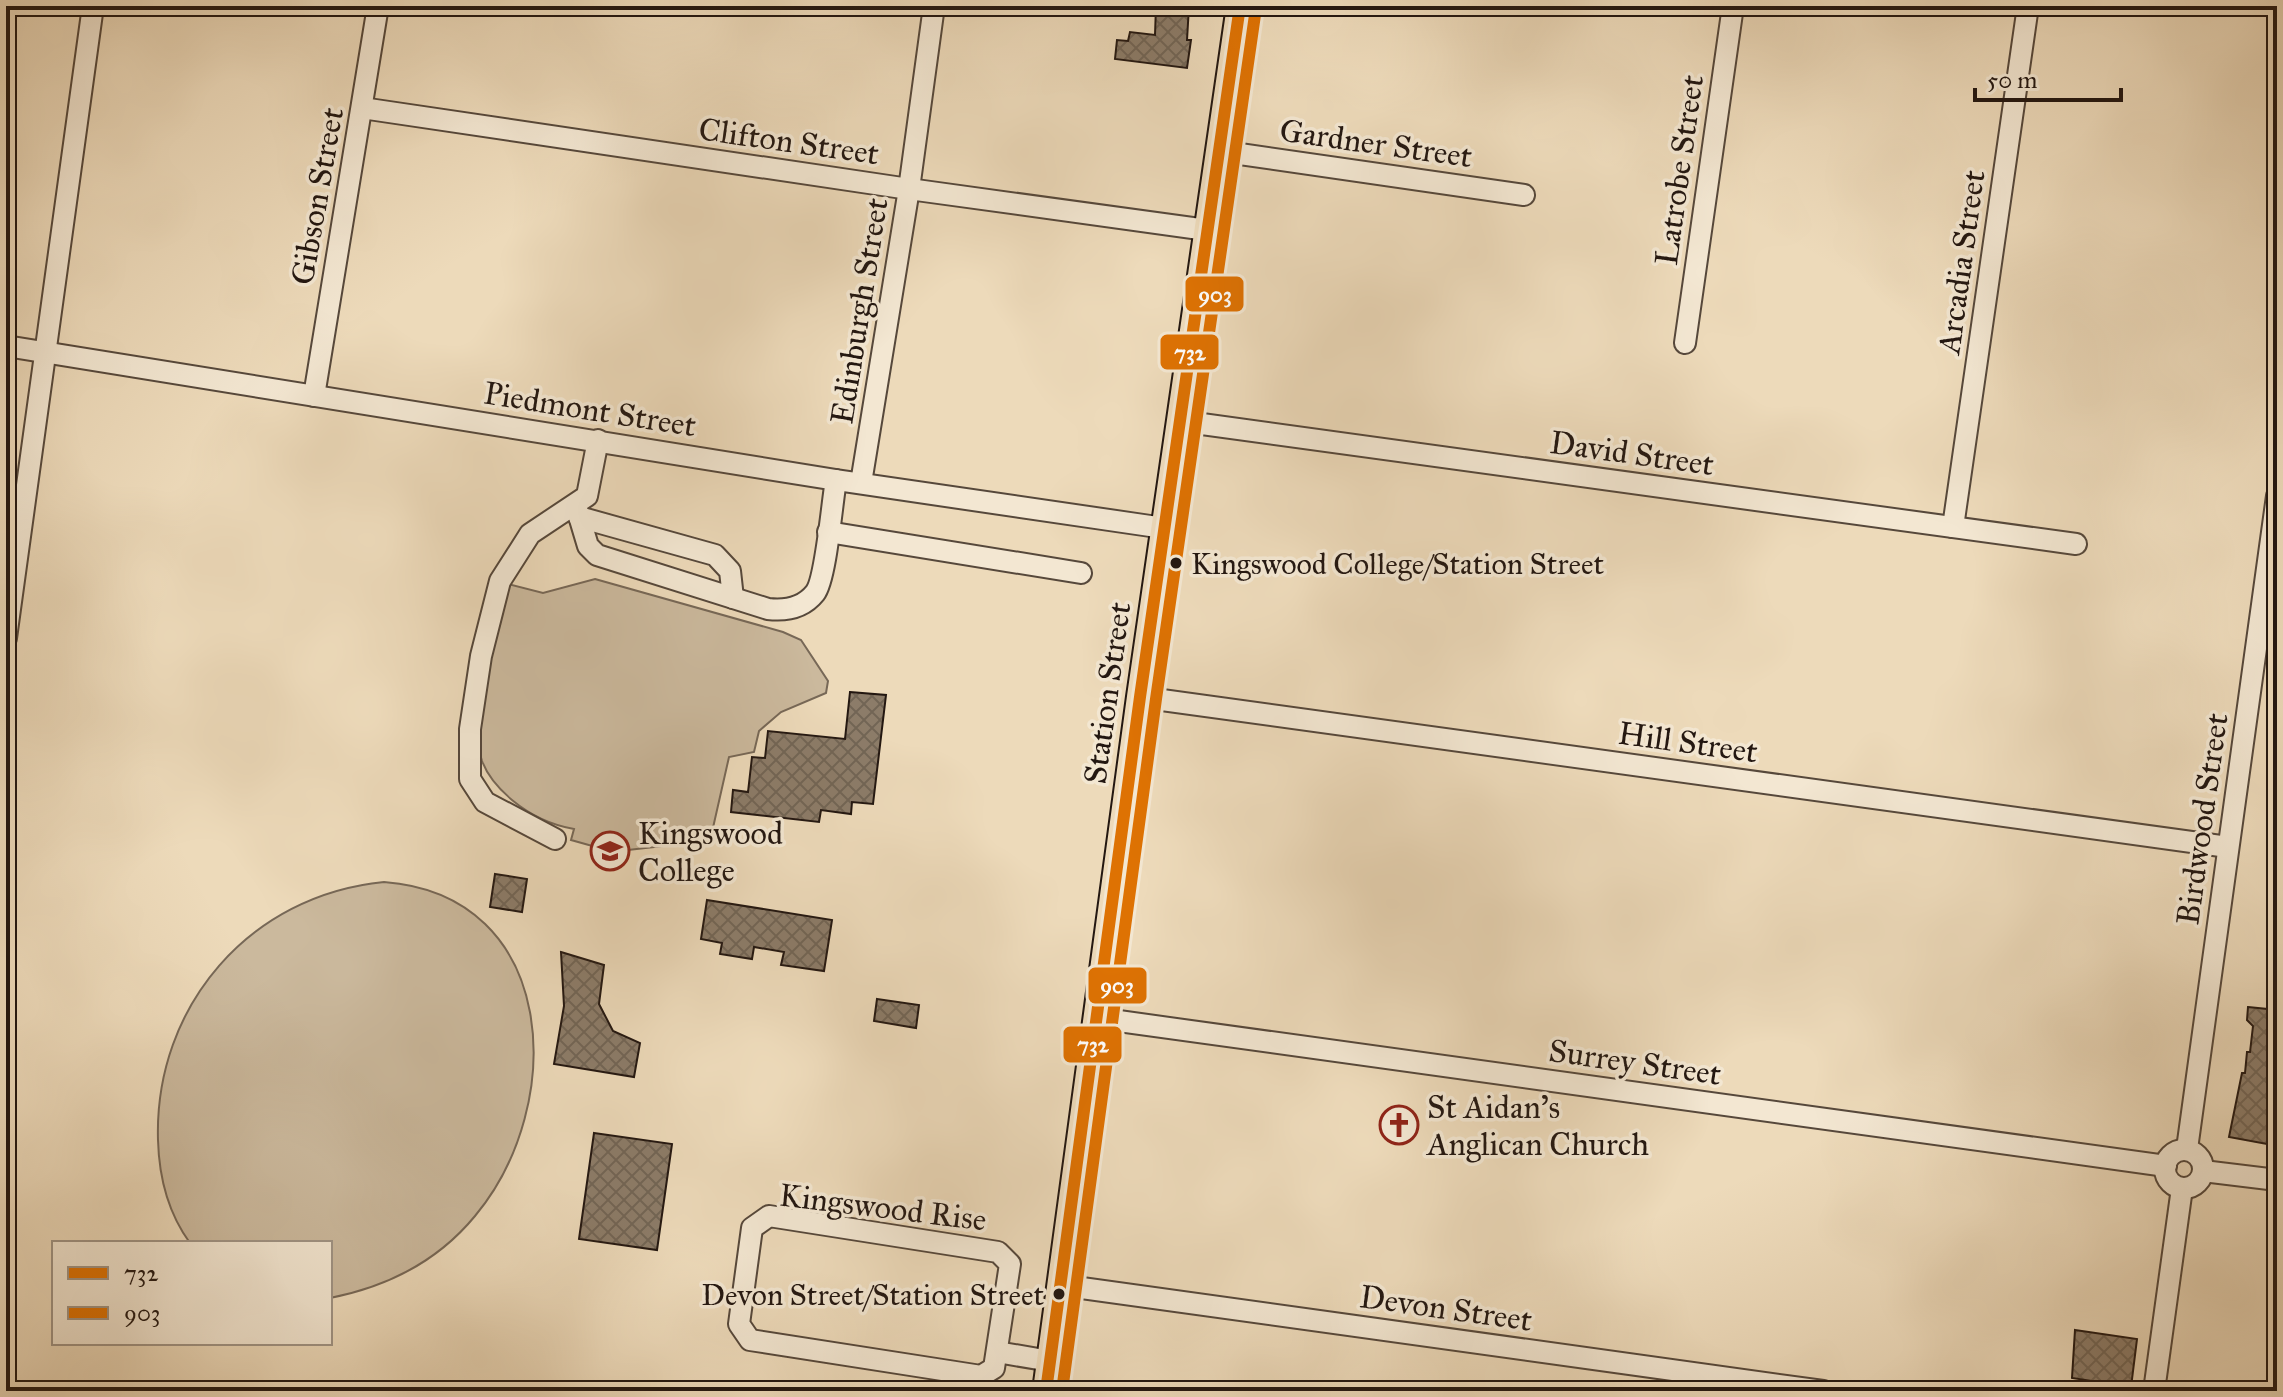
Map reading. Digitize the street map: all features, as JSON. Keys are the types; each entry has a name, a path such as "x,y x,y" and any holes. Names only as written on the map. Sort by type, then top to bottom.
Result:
{"main road":[{"name":"Station Street","path":"1046,1391 1140,697 1240,6"}],"street":[{"path":"6,638 93,6"},
{"name":"Gibson Street","path":"314,396 378,6"},
{"name":"Edinburgh Street","path":"861,483 909,189 934,6"},
{"name":"Latrobe Street","path":"1685,343 1733,6"},
{"name":"Arcadia Street","path":"1953,527 2028,6"},
{"name":"Clifton Street","path":"362,108 1207,230"},
{"name":"Gardner Street","path":"1219,151 1524,195"},
{"name":"Piedmont Street","path":"6,346 836,480 1164,528"},
{"name":"David Street","path":"1180,421 2076,544"},
{"path":"555,839 485,802 470,779 470,729 481,656 500,581 530,534 544,523 577,511 587,496 598,440"},
{"path":"577,511 588,546 597,555 733,598 779,610 790,609 808,599 819,586 836,480"},
{"name":"Birdwood Street","path":"2187,1149 2277,496"},
{"path":"577,511 715,555 730,571 733,598"},
{"path":"828,532 1081,573"},
{"name":"Hill Street","path":"1140,697 2228,847"},
{"name":"Surrey Street","path":"1097,1018 2166,1166"},
{"path":"2187,1149 2200,1158 2203,1171 2195,1184 2182,1188 2168,1177 2166,1166 2173,1153 2187,1149"},
{"path":"2203,1171 2277,1180"},
{"path":"2154,1391 2182,1188"},
{"name":"Kingswood Rise","path":"769,1216 998,1252 1010,1264 997,1352 994,1368 981,1376 750,1340 739,1324 752,1228 769,1216"},
{"name":"Devon Street","path":"1060,1285 1823,1391"},
{"path":"997,1352 1050,1361"}],"shaded area":[{"path":"595,579 783,632 801,640 828,681 826,693 781,712 759,731 754,752 729,757 710,841 696,846 672,845 628,850 603,849 571,840 574,829 533,815 507,796 484,767 478,743 480,698 508,584 543,593"},
{"path":"384,882 442,896 485,924 514,964 530,1012 533,1065 525,1119 505,1170 475,1216 445,1246 410,1270 371,1287 332,1298 332,1241 189,1241 170,1207 160,1167 158,1140 161,1091 173,1045 192,1003 219,966 253,934 292,909 336,891"}],"building":[{"path":"1156,6 1189,6 1187,40 1191,40 1187,68 1115,59 1117,40 1128,41 1130,32 1155,35"},
{"path":"850,692 886,695 873,804 852,802 851,814 821,810 819,822 731,812 733,790 748,792 752,757 765,758 768,731 845,739"},
{"path":"495,874 527,879 522,912 490,907"},
{"path":"707,900 832,920 824,971 781,965 784,952 754,947 752,959 720,954 722,943 701,939"},
{"path":"561,952 604,965 599,1004 613,1031 640,1043 634,1077 554,1064 564,1006"},
{"path":"877,999 919,1005 916,1028 874,1021"},
{"path":"2248,1007 2277,1010 2277,1142 2267,1144 2229,1137 2247,1052 2250,1052 2253,1026 2247,1020"},
{"path":"594,1133 672,1144 657,1250 579,1239"},
{"path":"2075,1330 2137,1339 2131,1387 2072,1378"}],"transit line":[{"name":"732","path":"1046,1391 1140,697 1240,6"},
{"name":"903","path":"1062,1391 1156,699 1256,8"}],"place":[{"name":"Kingswood College/Station Street","path":"1176,563"},
{"name":"Kingswood College","path":"610,851"},
{"name":"St Aidan's Anglican Church","path":"1399,1125"},
{"name":"Devon Street/Station Street","path":"1059,1294"}]}
